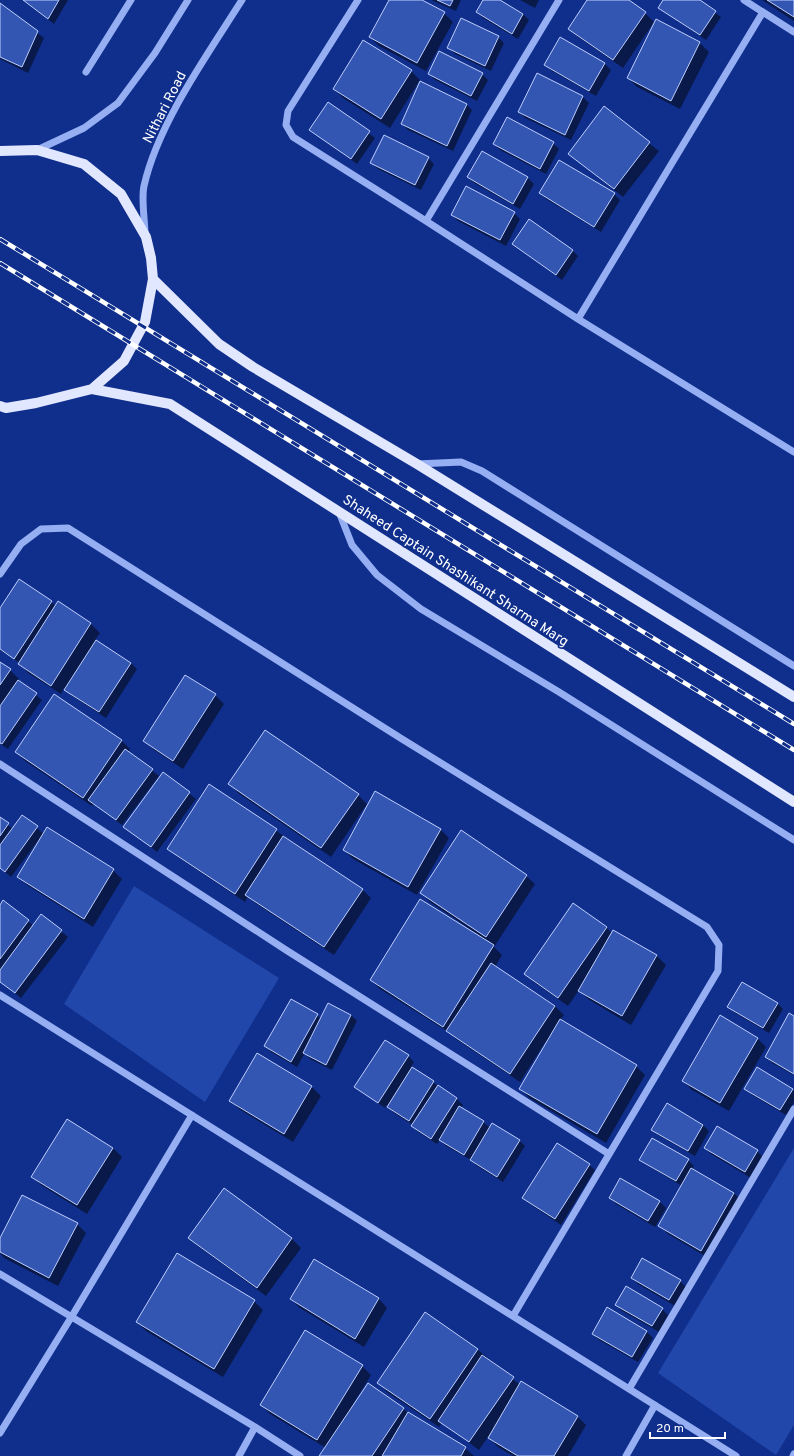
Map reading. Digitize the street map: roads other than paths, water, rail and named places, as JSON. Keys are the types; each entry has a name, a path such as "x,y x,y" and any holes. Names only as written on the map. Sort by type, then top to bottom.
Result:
{"main road":[{"path":"0,151 38,150 84,164 121,194 146,237 151,258 153,279 145,322 128,354 124,360 92,389 36,403 2,409"},
{"path":"153,279 219,344 253,367 417,464 794,697"},
{"name":"Shaheed Captain Shashikant Sharma Marg","path":"92,389 136,396 170,404 794,802"}],"street":[{"path":"86,72 131,0"},
{"path":"38,150 84,128 118,103 155,53 188,0"},
{"name":"Nithari Road","path":"146,237 144,187 157,145 190,82 242,0"},
{"path":"358,0 288,111 286,125 293,137 578,320 794,452"},
{"path":"426,221 559,0"},
{"path":"744,0 794,32"},
{"path":"578,320 763,12"},
{"path":"417,464 460,462 482,471 794,666"},
{"path":"339,512 352,544 377,575 421,609 559,692 794,840"},
{"path":"0,574 21,544 40,528 68,528 402,739 707,926 719,945 718,971 513,1316"},
{"path":"0,764 293,955 609,1154"},
{"path":"0,995 736,1456"},
{"path":"628,1389 794,1109"},
{"path":"0,1434 192,1115"},
{"path":"0,1274 255,1426 300,1456"},
{"path":"626,1456 655,1405"},
{"path":"239,1456 255,1426"}],"railway":[{"path":"0,239 794,724"},
{"path":"0,263 794,750"}]}
